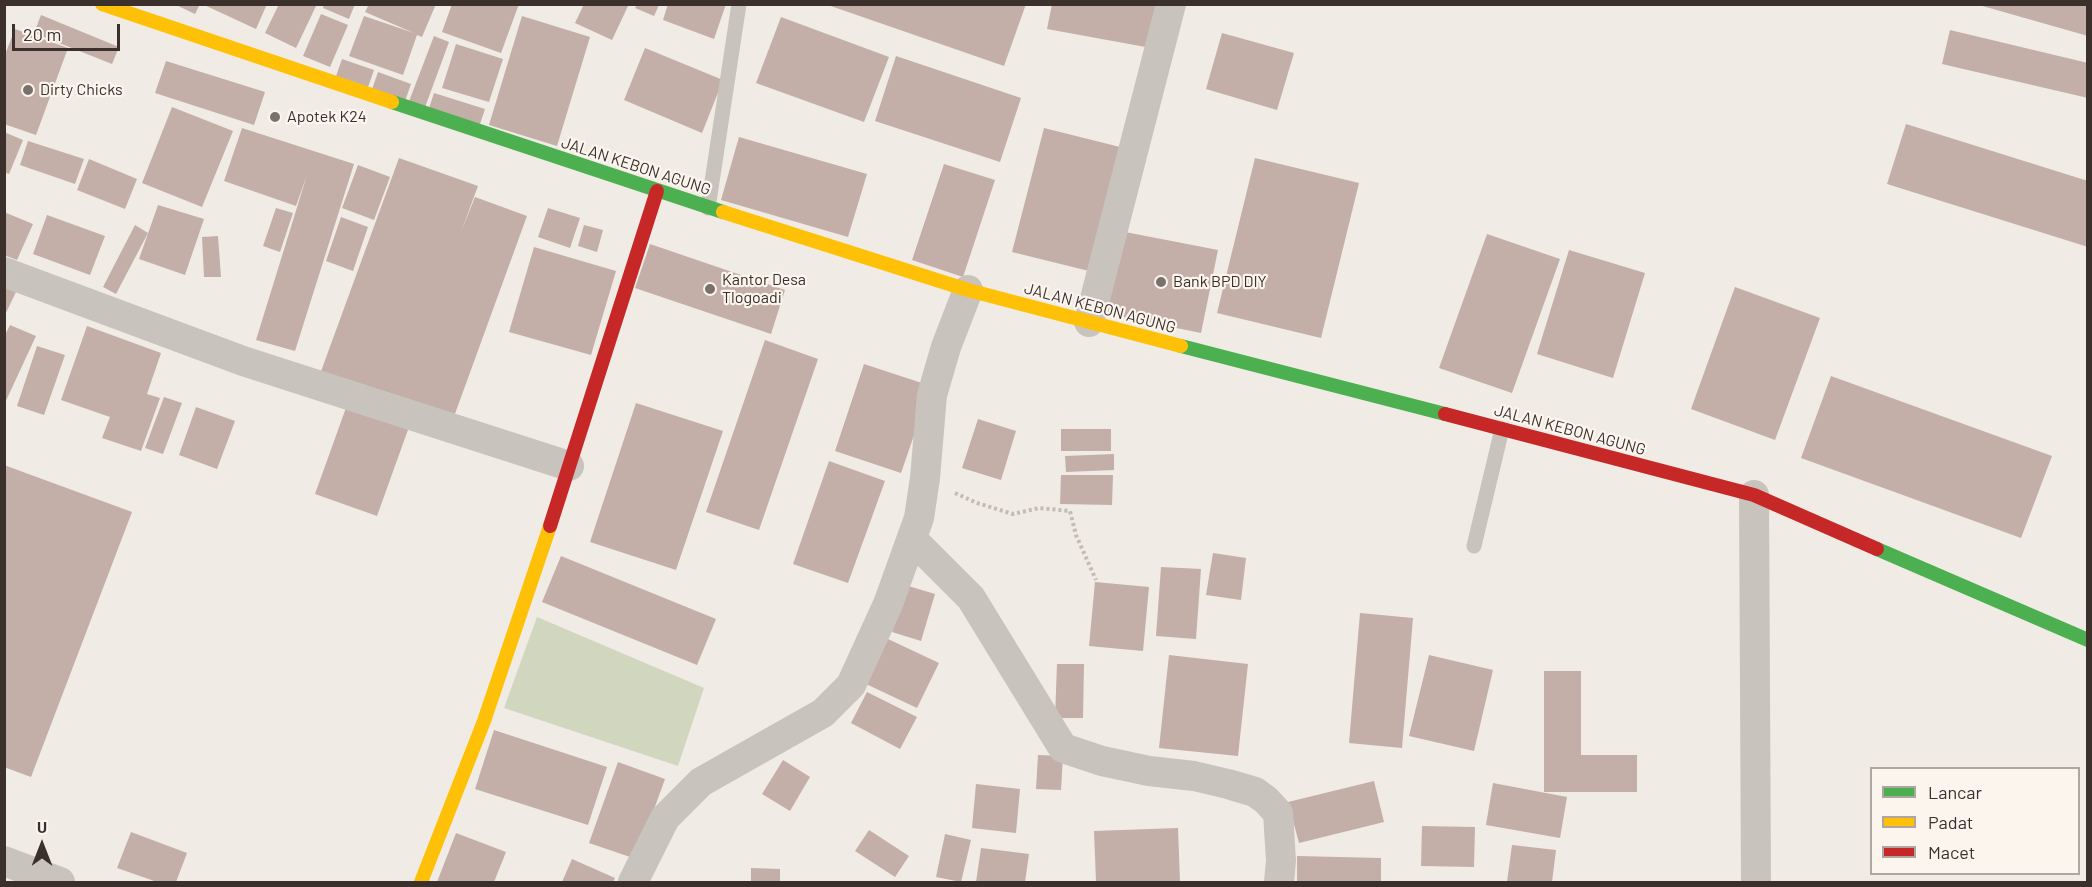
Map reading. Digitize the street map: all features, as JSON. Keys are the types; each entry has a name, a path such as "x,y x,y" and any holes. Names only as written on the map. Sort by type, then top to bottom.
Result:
{"main road":[{"name":"JALAN KEBON AGUNG","path":"102,4 657,192 968,290 1754,495 2088,640"},
{"path":"421,882 484,722 657,192"}],"street":[{"path":"1089,322 1171,4"},
{"path":"4,272 243,361 569,466"},
{"path":"633,882 665,818 701,782 824,713 851,685 888,604 919,518 932,396 946,347 968,290"},
{"path":"1754,495 1756,882"},
{"path":"912,539 971,598 1063,748 1102,761 1228,784 1255,792 1266,800 1278,813 1281,861 1279,882"},
{"path":"4,861 60,882"}],"lane":[{"path":"708,208 738,4"},
{"path":"1474,546 1502,429"}],"path":[{"path":"925,478 976,503 1013,514 1039,508 1070,511 1076,535 1096,580"}],"green space":[{"path":"537,617 704,688 678,766 504,708"}],"building":[{"path":"174,4 200,4 195,14"},
{"path":"202,4 267,4 256,29"},
{"path":"279,4 317,4 296,48 265,33"},
{"path":"324,4 355,4 349,19 323,8"},
{"path":"369,4 436,4 422,37 417,35 403,75 349,56 364,16 414,33 365,12"},
{"path":"452,4 519,4 501,53 442,32"},
{"path":"584,4 629,4 612,40 575,23"},
{"path":"668,4 726,4 714,39 663,20"},
{"path":"825,4 1026,4 1004,66"},
{"path":"1052,4 1159,4 1151,48 1047,29"},
{"path":"2088,4 2088,36 1979,5"},
{"path":"637,5 659,5 654,16 635,8"},
{"path":"321,14 348,25 330,67 303,56"},
{"path":"41,15 119,47 112,64 34,33"},
{"path":"522,16 590,37 557,146 489,125"},
{"path":"781,17 889,57 864,122 756,83"},
{"name":"Dirty Chicks","path":"15,29 68,48 36,135 4,124 4,57"},
{"path":"1950,30 2088,63 2088,98 1942,64"},
{"path":"1222,33 1294,53 1277,110 1206,89"},
{"path":"434,36 449,42 424,110 408,104"},
{"path":"456,44 503,59 489,102 442,88"},
{"path":"645,48 723,80 702,133 624,100"},
{"path":"896,56 1021,98 1000,162 875,121"},
{"path":"342,59 374,70 366,93 334,82"},
{"path":"166,61 265,92 254,125 155,93"},
{"path":"378,72 411,84 404,104 371,92"},
{"path":"434,93 485,109 479,127 428,111"},
{"path":"172,107 233,131 202,207 142,183"},
{"path":"1906,124 2088,181 2088,247 1887,184"},
{"path":"242,128 354,164 295,351 256,340 307,175 296,206 224,181"},
{"path":"1044,128 1120,147 1089,271 1012,252"},
{"path":"4,132 23,140 9,174 4,172"},
{"path":"739,137 867,174 848,237 721,200"},
{"path":"28,141 84,159 75,184 20,165"},
{"path":"399,158 478,186 461,232 475,197 527,216 452,422 320,374"},
{"path":"1255,158 1359,183 1321,338 1217,313"},
{"path":"89,159 137,179 125,209 77,190"},
{"path":"944,164 995,180 963,277 912,260"},
{"path":"358,165 390,177 374,220 342,208"},
{"path":"158,205 204,219 185,275 139,259"},
{"path":"276,208 293,213 280,252 263,246"},
{"path":"548,208 580,218 570,248 538,237"},
{"path":"4,212 33,224 17,260 4,255"},
{"path":"47,215 105,236 90,275 33,254"},
{"path":"341,217 368,227 353,271 326,261"},
{"path":"135,225 148,233 116,294 103,287"},
{"path":"584,225 603,230 597,252 578,246"},
{"name":"Bank BPD DIY","path":"1120,231 1218,250 1201,333 1103,313"},
{"path":"1487,234 1560,259 1512,393 1439,368"},
{"path":"218,236 221,277 204,277 202,237"},
{"name":"Kantor Desa Tlogoadi","path":"650,244 785,290 771,334 635,288"},
{"path":"534,247 616,271 591,355 509,332"},
{"path":"1569,250 1645,273 1613,378 1537,354"},
{"path":"4,287 16,292 4,317"},
{"path":"1735,287 1820,318 1775,440 1691,409"},
{"path":"10,325 36,336 4,405 4,337"},
{"path":"87,326 161,353 147,394 160,398 141,451 102,438 110,417 61,400"},
{"path":"765,340 818,359 759,530 706,512"},
{"path":"37,346 65,355 44,415 17,406"},
{"path":"864,364 931,386 901,473 835,451"},
{"path":"1831,376 2052,456 2021,538 1801,458"},
{"path":"164,397 182,403 163,454 145,448"},
{"path":"636,403 723,431 676,570 590,542"},
{"path":"347,405 409,427 377,516 315,494"},
{"path":"196,407 235,421 217,469 179,455"},
{"path":"978,419 1016,431 1001,480 962,468"},
{"path":"1061,429 1111,429 1111,451 1061,451"},
{"path":"1114,454 1114,470 1066,472 1065,456"},
{"path":"829,461 885,481 848,583 793,564"},
{"path":"4,465 132,512 31,777 4,767"},
{"path":"1061,475 1113,475 1112,505 1060,504"},
{"path":"1213,553 1246,558 1241,600 1206,595"},
{"path":"561,556 716,619 697,665 542,602"},
{"path":"1161,567 1201,569 1196,639 1156,636"},
{"path":"1095,582 1149,587 1143,651 1089,646"},
{"path":"905,585 935,594 921,641 892,632"},
{"path":"1360,613 1413,618 1402,748 1349,743"},
{"path":"888,639 939,663 917,708 866,684"},
{"path":"1169,655 1248,664 1238,756 1159,748"},
{"path":"1429,655 1493,670 1474,751 1409,736"},
{"path":"1057,664 1084,664 1083,718 1055,718"},
{"path":"1544,671 1581,671 1581,755 1637,755 1637,792 1544,792"},
{"path":"867,692 917,717 900,749 851,723"},
{"path":"494,730 607,767 588,825 475,789"},
{"path":"1038,755 1063,756 1061,790 1036,789"},
{"path":"783,760 810,777 790,811 762,794"},
{"path":"618,762 665,779 636,859 589,843"},
{"path":"1374,781 1384,822 1299,843 1288,802"},
{"path":"1493,783 1567,797 1560,838 1486,825"},
{"path":"976,784 1020,789 1016,833 972,828"},
{"path":"1422,826 1475,827 1474,867 1421,866"},
{"path":"1178,828 1180,882 1096,882 1094,831"},
{"path":"869,830 909,856 895,877 855,851"},
{"path":"131,832 187,853 176,882 157,882 117,868"},
{"path":"456,833 506,852 494,882 437,882"},
{"path":"945,834 971,840 961,882 936,877"},
{"path":"1512,845 1556,850 1552,882 1507,882"},
{"path":"981,848 1029,854 1025,882 976,882"},
{"path":"1297,856 1381,858 1381,882 1297,882"},
{"path":"572,859 615,878 613,882 562,882"},
{"path":"751,868 780,869 780,882 751,882"}],"traffic: fast":[{"path":"392,102 723,212"},
{"path":"1181,346 1445,414"},
{"path":"1877,549 2088,640"}],"traffic: slow":[{"path":"102,4 392,102"},
{"path":"723,212 968,290 1181,346"},
{"path":"421,882 484,721 550,526"}],"traffic: jam":[{"path":"550,526 657,191"},
{"path":"1445,414 1754,495 1877,549"}],"place":[{"name":"Dirty Chicks","path":"28,90"},
{"name":"Apotek K24","path":"275,117"},
{"name":"Bank BPD DIY","path":"1161,282"},
{"name":"Kantor Desa Tlogoadi","path":"710,289"}]}
